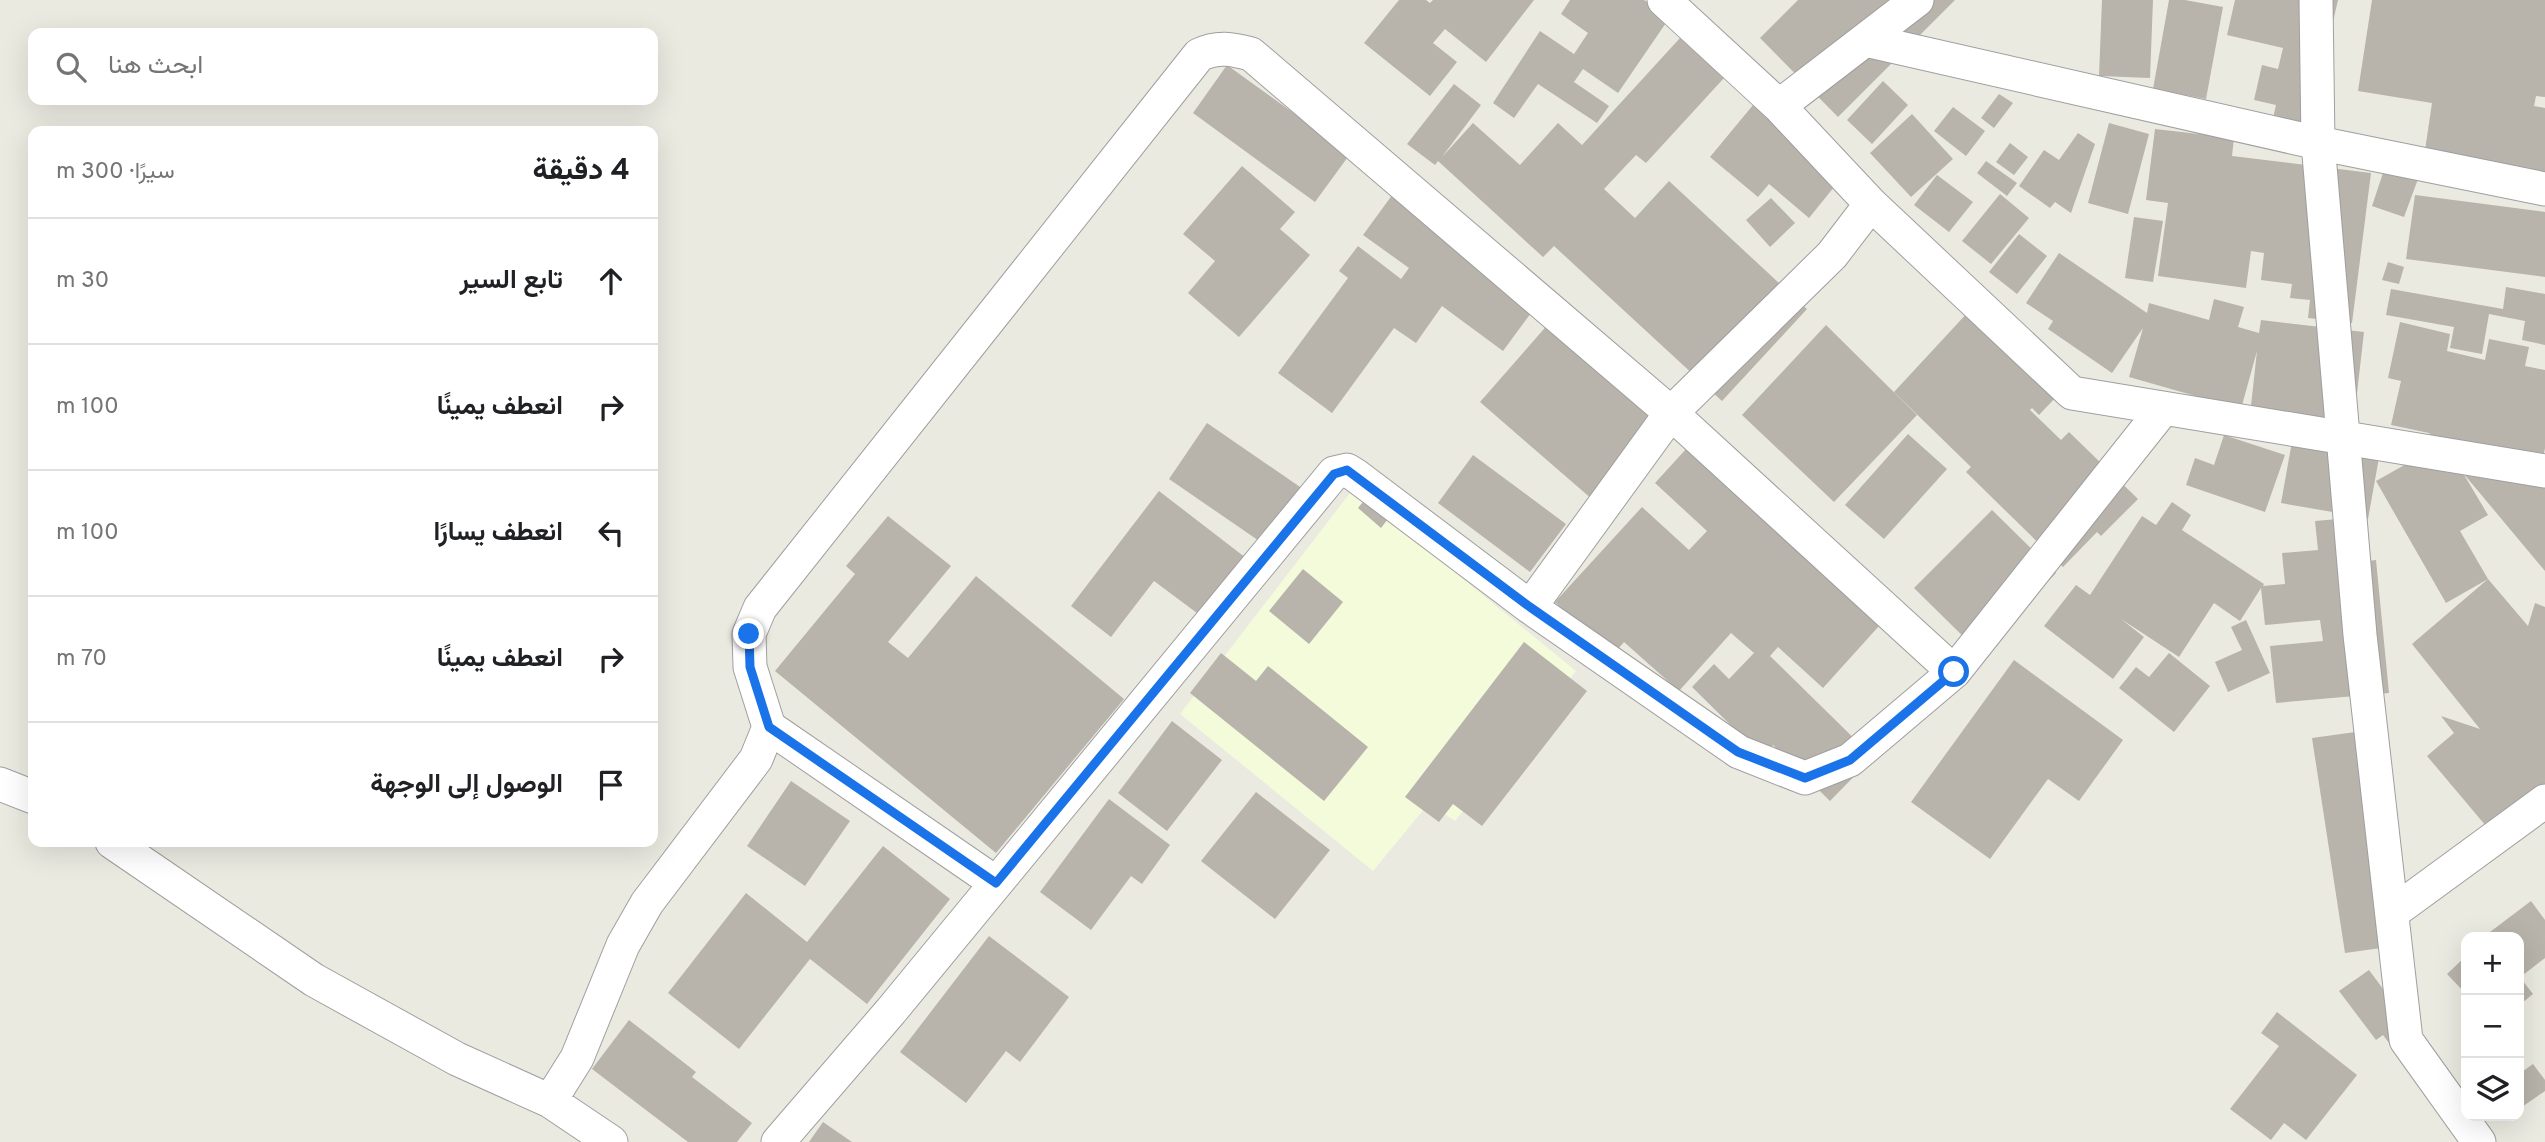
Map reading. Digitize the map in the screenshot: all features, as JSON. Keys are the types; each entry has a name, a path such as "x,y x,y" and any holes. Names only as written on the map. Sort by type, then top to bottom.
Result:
{"street":[{"path":"1779,106 1917,0"},
{"path":"2316,0 2318,143 2343,440 2360,635 2406,1040 2479,1142"},
{"path":"1677,4 1779,106 1871,204 2073,393 2343,440 2545,471"},
{"path":"1865,40 2318,143 2545,189"},
{"path":"996,883 769,727 750,667 749,634 760,608 1199,55 1211,49 1229,48 1251,54 1671,413 1954,672"},
{"path":"1530,607 1671,413 1832,255 1871,204"},
{"path":"778,1142 891,1011 1334,474 1347,470 1355,475 1530,607 1738,752 1805,778 1850,760 1954,672 2163,409"},
{"path":"550,1101 577,1058 623,945 647,902 756,758 769,727"},
{"path":"0,784 28,795"},
{"path":"2392,913 2545,801"},
{"path":"120,847 314,980 457,1059 550,1101 611,1142"}],"shaded area":[{"path":"1353,489 1576,671 1455,821 1429,803 1373,871 1180,714"}],"building":[{"path":"1399,0 1426,0 1430,3 1433,0 1534,0 1486,62 1445,29 1433,43 1457,62 1430,96 1364,43"},
{"path":"1570,0 1644,0 1670,17 1618,93 1583,69 1574,82 1609,106 1597,123 1538,84 1514,118 1493,103 1540,31 1574,54 1588,33 1561,14"},
{"path":"1798,0 1955,0 1838,117 1760,38"},
{"path":"2102,0 2153,0 2150,78 2099,76"},
{"path":"2169,0 2223,7 2206,99 2153,89"},
{"path":"2235,0 2338,0 2307,135 2271,127 2276,105 2254,100 2262,65 2278,69 2283,48 2227,35"},
{"path":"2372,0 2545,0 2545,97 2536,96 2534,106 2545,108 2545,176 2424,157 2432,103 2358,91"},
{"path":"1680,38 1724,78 1646,163 1636,155 1604,189 1635,218 1669,181 1807,309 1722,401 1554,246 1543,257 1438,161 1435,165 1407,144 1454,84 1481,105 1442,157 1473,123 1520,165 1558,123 1582,145"},
{"path":"1227,65 1350,154 1315,202 1193,113"},
{"path":"1883,81 1908,105 1872,144 1847,120"},
{"path":"1999,94 2013,103 1994,128 1981,118"},
{"path":"1758,99 1847,171 1809,218 1769,184 1758,197 1710,157"},
{"path":"1953,107 1985,131 1966,156 1934,131"},
{"path":"1912,114 1953,159 1911,197 1870,153"},
{"path":"2109,123 2149,134 2128,214 2088,203"},
{"path":"2155,129 2234,138 2232,156 2371,173 2352,323 2308,318 2310,300 2290,298 2292,284 2261,280 2264,253 2251,251 2246,288 2158,276 2168,203 2146,200"},
{"path":"2078,133 2095,144 2071,213 2055,202 2050,208 2019,186 2044,150 2059,160"},
{"path":"2010,143 2028,157 2014,175 1996,162"},
{"path":"1986,161 2017,183 2007,196 1977,173"},
{"path":"1242,166 1295,212 1280,229 1310,255 1239,337 1188,293 1215,261 1183,234"},
{"path":"2385,167 2418,179 2404,217 2372,206"},
{"path":"1937,175 1973,202 1949,232 1914,205"},
{"path":"1398,187 1545,294 1503,351 1442,306 1416,343 1394,328 1332,413 1278,373 1348,278 1339,271 1358,246 1401,279 1409,268 1363,235"},
{"path":"2000,194 2029,218 1991,264 1962,241"},
{"path":"2415,195 2545,212 2545,277 2406,259"},
{"path":"1771,198 1795,223 1770,247 1746,220"},
{"path":"2134,217 2163,221 2153,282 2125,278"},
{"path":"2019,234 2047,256 2017,294 1989,272"},
{"path":"2059,253 2147,313 2149,303 2209,320 2214,299 2244,307 2238,327 2259,333 2261,320 2364,332 2353,428 2250,415 2257,351 2241,409 2129,377 2143,328 2112,373 2048,329 2053,321 2026,303"},
{"path":"2388,262 2404,267 2399,284 2382,280"},
{"path":"2506,287 2545,294 2545,345 2522,340 2525,321 2489,314 2482,354 2450,348 2454,327 2386,315 2391,289 2503,309"},
{"path":"1564,306 1691,418 1608,513 1480,402"},
{"path":"1970,310 2057,396 2039,415 2032,408 2030,410 2061,440 2069,432 2138,499 2101,536 2097,532 2063,567 1966,472 1971,467 1894,392"},
{"path":"2400,322 2450,334 2447,351 2485,360 2489,339 2529,347 2525,366 2545,370 2545,571 2463,473 2488,515 2460,531 2488,579 2446,603 2376,481 2440,445 2429,433 2391,425 2401,381 2388,378"},
{"path":"1826,325 1917,415 1834,502 1742,415"},
{"path":"1207,423 1303,489 1265,545 1169,479"},
{"path":"1908,434 1947,469 1884,539 1845,505"},
{"path":"2224,435 2285,455 2265,512 2186,485 2195,458 2214,465"},
{"path":"2293,436 2380,452 2368,519 2364,518 2368,561 2376,560 2389,693 2276,703 2270,646 2323,641 2320,620 2265,625 2261,588 2240,621 2214,603 2179,657 2121,619 2144,637 2113,679 2044,626 2076,585 2090,595 2142,516 2156,525 2172,502 2191,515 2182,530 2264,584 2263,586 2285,584 2282,553 2318,550 2315,521 2361,517 2281,503"},
{"path":"1697,437 1879,626 1823,688 1778,647 1770,656 1873,757 1830,801 1773,745 1762,756 1692,687 1714,664 1729,679 1754,653 1731,633 1679,691 1624,642 1613,655 1555,602 1642,507 1689,550 1707,531 1655,483"},
{"path":"1473,455 1566,524 1530,572 1438,503"},
{"path":"1159,491 1246,558 1201,616 1154,581 1111,637 1071,606"},
{"path":"1371,492 1394,511 1381,528 1358,508"},
{"path":"1992,510 2056,573 1979,652 1914,588"},
{"path":"888,516 951,566 888,642 908,658 976,576 1124,699 996,853 775,671 855,574 846,566"},
{"path":"1303,569 1343,602 1309,644 1269,611"},
{"path":"2488,579 2528,626 2535,603 2545,607 2545,808 2502,845 2427,756 2454,733 2441,716 2480,729 2412,644"},
{"path":"2246,620 2270,673 2228,692 2215,662 2242,650 2231,627"},
{"path":"1524,642 1587,691 1482,826 1453,804 1439,822 1405,797"},
{"path":"1221,653 1256,681 1268,666 1368,747 1324,801 1190,693"},
{"path":"2169,653 2210,686 2174,732 2119,688 2136,667 2149,677"},
{"path":"2014,660 2123,740 2079,801 2048,779 1990,859 1911,802"},
{"path":"1172,721 1222,760 1167,831 1118,793"},
{"path":"2377,729 2410,944 2345,953 2312,738"},
{"path":"791,781 850,821 805,886 747,846"},
{"path":"1256,792 1330,850 1275,919 1201,861"},
{"path":"1109,799 1170,845 1142,884 1131,876 1091,930 1040,892"},
{"path":"883,846 950,899 867,1004 810,959 739,1049 668,993 746,893 807,942"},
{"path":"2531,901 2545,920 2545,958 2524,974 2524,932 2490,932"},
{"path":"989,936 1069,997 1020,1062 1006,1051 966,1103 900,1052"},
{"path":"2461,961 2461,989 2447,974"},
{"path":"2369,970 2423,1043 2401,1059 2383,1035 2376,1040 2339,991"},
{"path":"2524,982 2533,994 2524,1001"},
{"path":"2277,1012 2357,1075 2306,1140 2284,1123 2271,1140 2230,1109 2279,1046 2261,1033"},
{"path":"629,1020 696,1072 692,1077 752,1123 737,1142 688,1142 592,1069"},
{"path":"2533,1064 2545,1080 2545,1091 2524,1106 2524,1070"},
{"path":"823,1122 852,1142 809,1142"}],"route":[{"path":"749,634 750,667 769,727 996,883 1334,474 1347,470 1530,607 1738,752 1805,778 1850,760 1954,672"}]}
